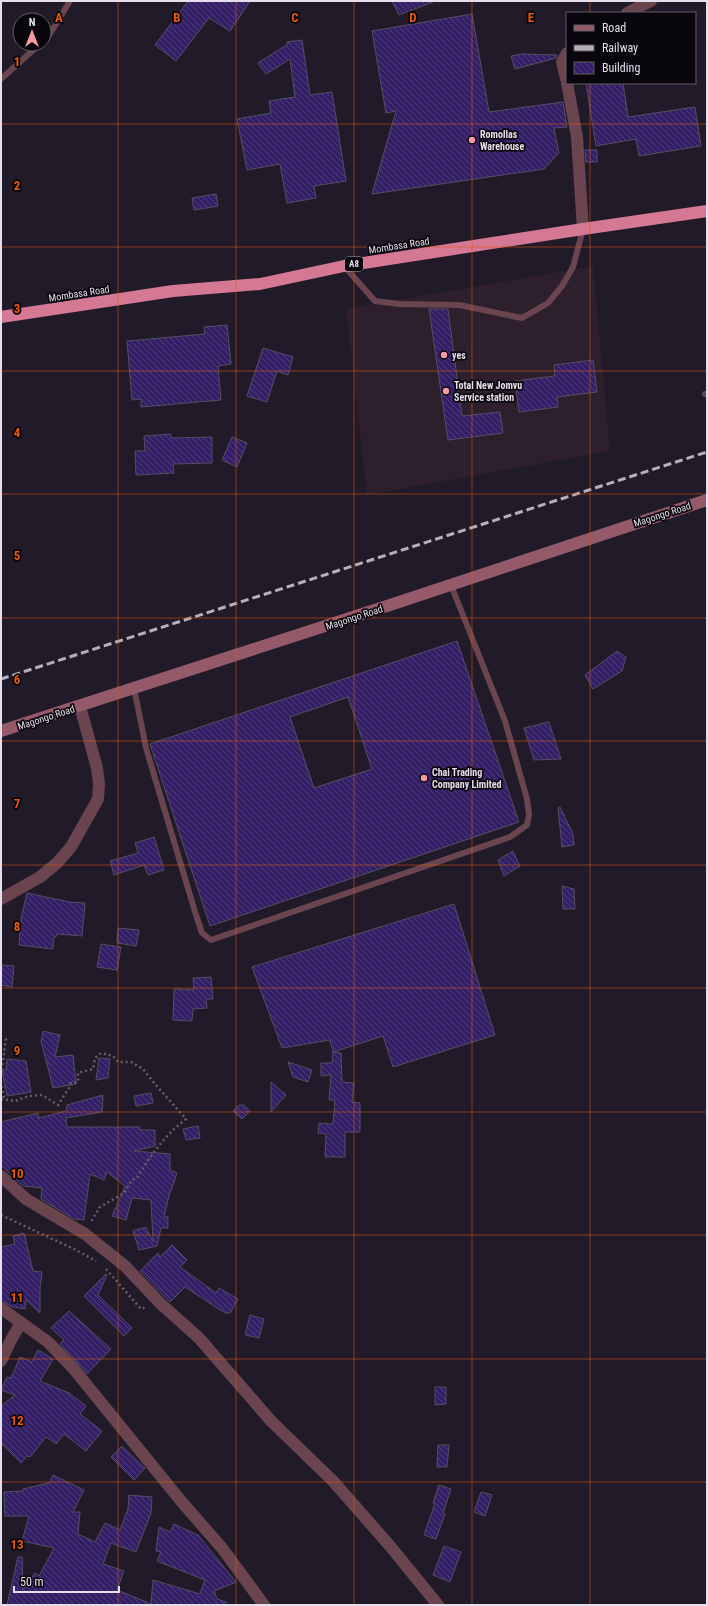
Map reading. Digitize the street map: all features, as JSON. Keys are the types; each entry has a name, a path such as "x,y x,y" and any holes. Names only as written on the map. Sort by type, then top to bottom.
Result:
{"highway":[{"name":"Mombasa Road","path":"1,317 173,291 260,284 344,266 707,211"}],"street":[{"path":"629,12 651,1"},
{"path":"566,54 562,62 566,79"},
{"path":"567,84 577,137 583,229"},
{"name":"Magongo Road","path":"1,731 707,500"},
{"path":"1,899 40,877 57,863 71,847 98,799 99,784 97,768 80,706"},
{"path":"1,1176 26,1199 85,1234 125,1266 161,1304 199,1338 271,1421 333,1481 390,1546 438,1605"},
{"path":"1,1308 48,1342 73,1368 181,1501 222,1548 264,1605"},
{"path":"1,1361 21,1323"}],"lane":[{"path":"52,30 70,1"},
{"path":"1,79 31,52"},
{"path":"344,266 375,301 399,304 459,305 522,318 548,303 562,286 573,267 583,229"},
{"path":"134,688 146,748 198,921 202,933 211,940 510,836 527,825 529,814 527,799 505,722 451,584"}],"path":[{"path":"1,1070 4,1057 4,1046 7,1036"},
{"path":"1,1081 2,1099 15,1101 42,1095 58,1105 71,1083 78,1082 78,1073 93,1069 95,1058 101,1053 113,1056 118,1062 131,1062 143,1068 186,1119 173,1129 155,1150 137,1178 132,1180 124,1193 100,1207 85,1234"},
{"path":"1,1215 76,1250 102,1264 141,1309 161,1304"}],"shaded area":[{"path":"593,266 610,451 367,495 346,309"}],"building":[{"path":"188,1 250,1 230,31 209,18 176,61 155,45"},
{"path":"392,1 433,1 433,2 399,15"},
{"path":"472,14 489,112 563,102 567,127 554,128 559,153 544,169 372,194 396,111 386,113 372,31"},
{"path":"302,40 310,95 332,92 346,181 314,186 316,198 287,203 280,164 247,170 237,119 271,113 269,101 295,97 290,59 266,74 258,63 288,44 287,42"},
{"path":"522,54 557,56 556,58 515,69 511,56"},
{"path":"586,84 623,84 628,117 695,107 701,146 639,156 636,139 596,146"},
{"path":"585,150 597,150 597,162 586,162"},
{"path":"216,194 218,206 194,210 192,198"},
{"path":"429,309 448,309 462,416 500,412 503,433 448,440"},
{"path":"227,325 231,364 218,366 221,400 141,407 141,399 132,400 127,341 205,334 204,327"},
{"path":"263,348 293,357 288,375 277,371 267,402 247,396"},
{"path":"593,360 597,392 557,397 558,407 519,412 515,381 555,376 554,365"},
{"path":"171,434 171,438 212,437 212,463 173,464 174,473 136,475 135,451 145,451 144,436"},
{"path":"232,437 247,443 237,467 222,460"},
{"name":"Chai Trading Company Limited","path":"457,641 519,822 210,926 150,744","holes":["348,697 372,769 314,788 290,717"]},
{"path":"617,651 626,657 622,671 593,689 585,675"},
{"path":"549,722 561,759 534,760 524,728"},
{"path":"560,807 573,834 574,845 562,847 558,808"},
{"path":"154,837 164,870 148,875 144,865 114,875 110,861 138,853 135,843"},
{"path":"513,851 520,866 504,876 498,860"},
{"path":"562,886 574,889 575,909 563,909"},
{"path":"27,893 70,902 85,903 82,936 57,934 56,937 54,937 53,949 19,945 21,919"},
{"path":"454,904 495,1035 393,1067 383,1036 333,1052 330,1040 282,1048 252,967"},
{"path":"118,928 139,930 136,946 117,943"},
{"path":"101,944 121,947 117,970 97,967"},
{"path":"2,965 14,966 12,987 1,985"},
{"path":"211,977 213,999 206,999 207,1008 193,1009 192,1021 173,1020 174,989 194,990 193,978"},
{"path":"43,1031 60,1035 55,1057 73,1055 76,1084 53,1088 41,1041"},
{"path":"333,1052 341,1053 342,1082 354,1083 352,1102 360,1103 360,1132 345,1132 345,1157 325,1157 326,1134 318,1133 319,1123 333,1124 335,1100 329,1100 331,1075 321,1076 321,1063 332,1063"},
{"path":"99,1058 110,1059 108,1078 96,1080"},
{"path":"7,1059 26,1061 31,1092 7,1096 2,1070 6,1070"},
{"path":"288,1062 312,1070 308,1082 293,1077"},
{"path":"271,1082 286,1095 271,1112"},
{"path":"151,1093 153,1103 136,1106 134,1096"},
{"path":"103,1095 102,1112 66,1118 67,1127 140,1127 140,1130 155,1130 155,1146 134,1151 170,1154 170,1170 177,1173 170,1191 164,1217 168,1217 168,1228 161,1228 157,1246 139,1250 133,1231 146,1227 153,1242 151,1200 132,1198 126,1220 112,1216 125,1186 107,1172 104,1180 90,1174 84,1220 74,1219 41,1199 42,1188 23,1186 1,1165 1,1122 38,1113 39,1118 66,1111 67,1105"},
{"path":"239,1105 244,1105 250,1111 242,1119 233,1111"},
{"path":"198,1126 200,1138 186,1140 183,1129"},
{"path":"24,1233 33,1271 42,1272 40,1288 40,1313 26,1300 25,1309 13,1307 1,1301 1,1247 15,1244 13,1236"},
{"path":"172,1245 187,1260 180,1267 216,1293 219,1288 238,1299 230,1313 225,1313 185,1287 170,1302 140,1271 158,1253 160,1257"},
{"path":"106,1274 107,1275 98,1295 132,1328 124,1336 84,1296"},
{"path":"69,1311 111,1349 87,1374 60,1344 64,1340 51,1328"},
{"path":"250,1315 264,1319 259,1338 245,1335"},
{"path":"38,1350 53,1359 40,1381 69,1393 86,1406 80,1414 102,1431 86,1451 64,1434 56,1444 46,1437 30,1457 27,1456 21,1463 1,1443 1,1406 15,1395 1,1390 7,1377 11,1378 20,1357 32,1362"},
{"path":"435,1387 446,1387 446,1404 435,1405"},
{"path":"438,1445 449,1445 447,1467 437,1467"},
{"path":"122,1446 145,1468 134,1480 111,1457"},
{"path":"53,1475 84,1490 73,1512 80,1512 78,1534 95,1542 105,1523 120,1530 128,1509 129,1495 152,1497 151,1513 136,1552 111,1543 103,1564 124,1571 117,1590 151,1604 153,1580 200,1594 205,1580 157,1561 161,1552 156,1551 159,1527 170,1532 174,1524 198,1535 236,1582 214,1591 217,1599 226,1602 226,1605 7,1605 18,1557 22,1557 23,1590 35,1573 39,1576 54,1548 22,1541 29,1516 5,1516 4,1492 23,1491 23,1489 49,1483"},
{"path":"439,1485 451,1489 443,1513 445,1514 436,1539 424,1535 435,1503 433,1503"},
{"path":"481,1492 492,1495 485,1516 474,1512"},
{"path":"444,1546 461,1552 450,1582 433,1575"}],"railway":[{"path":"1,679 707,452"}],"place":[{"name":"Romollas Warehouse","path":"472,140"},
{"name":"yes","path":"444,355"},
{"name":"Total New Jomvu Service station","path":"446,391"},
{"name":"Chai Trading Company Limited","path":"424,778"}]}
